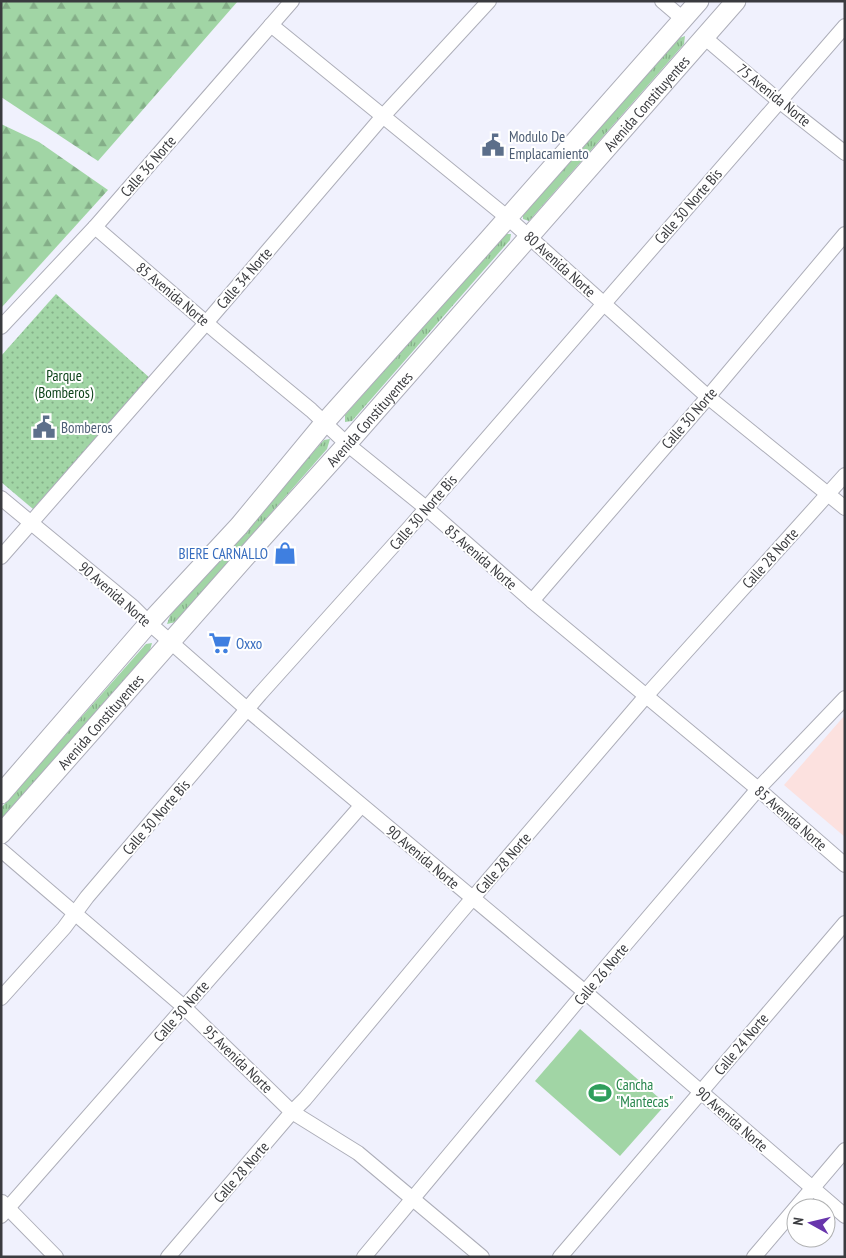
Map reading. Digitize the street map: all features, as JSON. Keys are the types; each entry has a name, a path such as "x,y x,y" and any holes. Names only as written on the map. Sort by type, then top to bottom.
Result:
{"main road":[{"name":"Avenida Constituyentes","path":"1,794 149,623 239,526 325,422 699,1"},
{"name":"Avenida Constituyentes","path":"1,834 736,1"}],"street":[{"name":"Calle 36 Norte","path":"1,327 95,227 292,1"},
{"name":"Calle 34 Norte","path":"1,557 384,115 489,1"},
{"path":"662,1 683,20"},
{"name":"80 Avenida Norte","path":"271,25 384,115 508,218 708,397 845,508"},
{"name":"Calle 30 Norte Bis","path":"1,998 64,928 74,913 248,710 845,26"},
{"name":"75 Avenida Norte","path":"704,37 779,101 845,153"},
{"name":"85 Avenida Norte","path":"95,227 325,422 347,444 426,508 532,601 758,789 845,866"},
{"name":"Calle 30 Norte","path":"532,601 708,397 845,234"},
{"name":"Calle 28 Norte","path":"168,1257 292,1112 306,1099 473,898 646,696 845,475"},
{"name":"90 Avenida Norte","path":"1,498 133,607 248,710 585,992 845,1216"},
{"name":"Calle 26 Norte","path":"364,1257 585,992 758,789 845,698"},
{"name":"Calle 30 Norte","path":"4,1209 361,806"},
{"name":"95 Avenida Norte","path":"1,850 184,1007 292,1112 358,1153 414,1198 482,1257"},
{"name":"Calle 24 Norte","path":"560,1257 845,922"},
{"path":"754,1257 845,1150"},
{"path":"4,1209 56,1257"}],"shaded area":[{"path":"845,715 845,837 784,785"}],"green space":[{"path":"1,1 238,1 98,161 1,97"},
{"path":"685,36 684,44 529,221 523,219 523,215 677,39"},
{"path":"1,124 39,142 108,190 1,308"},
{"path":"505,234 511,234 510,240 352,421 345,422 345,415"},
{"name":"Parque (Bomberos)","path":"56,294 151,379 33,509 1,482 1,356"},
{"path":"330,439 327,449 176,622 167,624 171,613 324,440"},
{"path":"152,643 150,650 1,820 1,808 146,644"},
{"name":"Cancha \"Mantecas\"","path":"580,1029 666,1104 620,1156 535,1081"}],"place":[{"name":"Modulo De Emplacamiento","path":"493,145"},
{"name":"Bomberos","path":"44,427"},
{"name":"BIERE CARNALLO","path":"285,553"},
{"name":"Oxxo","path":"220,643"},
{"name":"Cancha \"Mantecas\"","path":"600,1093"}]}
